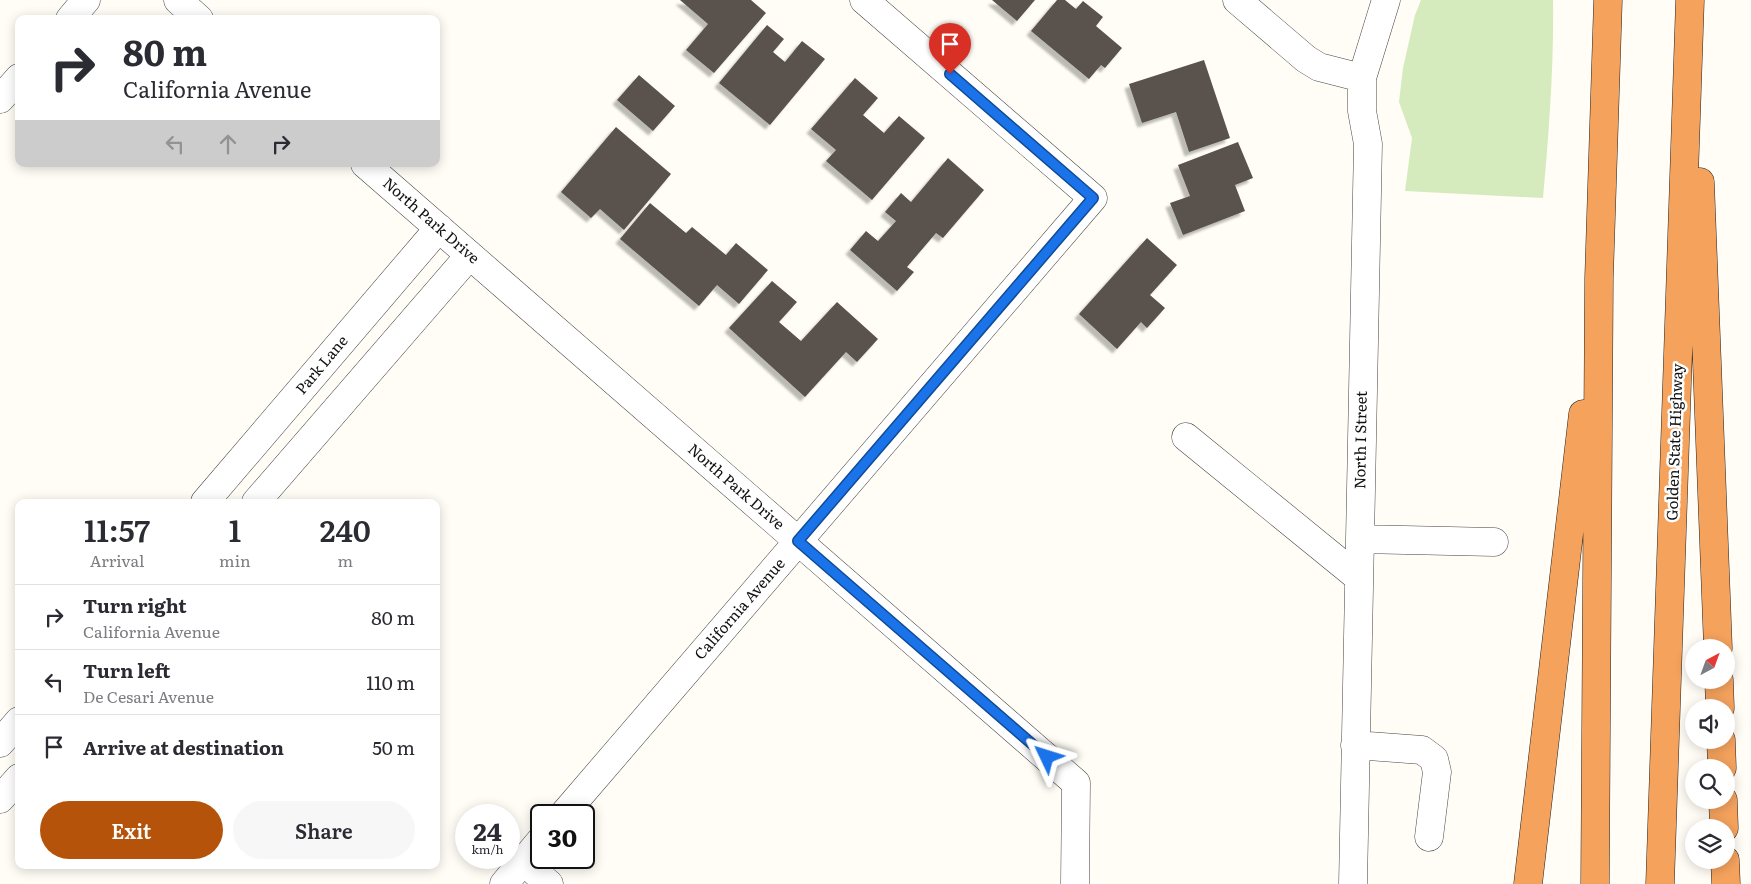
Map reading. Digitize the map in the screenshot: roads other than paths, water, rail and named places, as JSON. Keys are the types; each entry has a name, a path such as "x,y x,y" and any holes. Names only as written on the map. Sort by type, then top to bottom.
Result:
{"highway":[{"path":"1595,884 1599,278 1608,0"},
{"path":"1692,0 1718,639"},
{"name":"Golden State Highway","path":"1660,884 1692,0"},
{"path":"1528,884 1599,278"},
{"path":"1725,869 1726,884"}],"street":[{"path":"73,15 86,0"},
{"path":"178,0 195,15"},
{"name":"California Avenue","path":"572,804 1093,198 864,0"},
{"path":"1237,0 1306,59 1320,67 1362,78"},
{"name":"North I Street","path":"1353,884 1368,144 1362,111 1362,78 1386,0"},
{"path":"0,99 15,82"},
{"name":"North Park Drive","path":"368,167 1076,783 1075,884"},
{"name":"Park Lane","path":"208,499 439,228"},
{"path":"259,499 470,256"},
{"path":"1186,437 1359,578"},
{"path":"1360,538 1494,542"},
{"path":"0,743 15,726"},
{"path":"1355,745 1422,750 1434,759 1437,772 1429,837"},
{"path":"0,799 15,782"},
{"path":"504,884 530,853"},
{"path":"523,861 549,884"}]}
